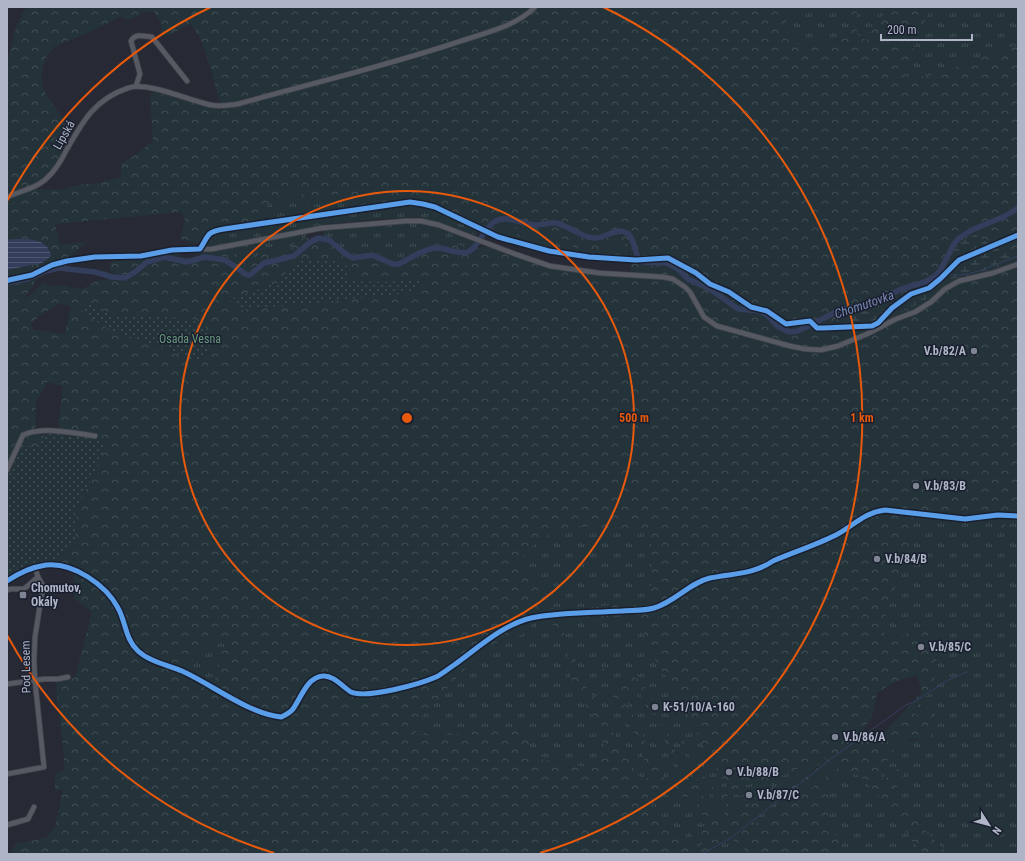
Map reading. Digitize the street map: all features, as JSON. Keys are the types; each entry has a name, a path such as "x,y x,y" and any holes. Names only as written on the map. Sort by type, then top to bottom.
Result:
{"street":[{"path":"187,81 152,37 136,36 133,38 131,41 140,74 138,87 210,105 223,106 238,104 435,50 509,24 522,18 535,7"},
{"name":"Lipská","path":"7,197 33,187 48,178 59,164 82,122 94,109 111,96 128,88 138,87"},
{"path":"8,280 32,275 52,265 95,257 141,256 172,250 212,249 308,230 355,224 406,221 421,222 439,226 550,266 599,273 673,279 690,292 704,317 717,326 771,342 812,350 827,349 868,334 896,318 915,312 952,284 993,273 1018,264"},
{"path":"7,470 23,435 30,432 56,431 95,436"},
{"path":"7,581 35,567 47,565 60,566 90,578 112,597 119,610 130,642 139,652 152,660 183,672 260,712 281,717 293,710 306,687 314,679 322,676 328,677 352,692 362,695 411,686 437,676 509,626 530,618 552,615 653,609 673,600 689,587 698,582 709,578 752,572 773,561 837,535 858,520 876,511 885,510 965,518 998,515 1018,516"},
{"name":"Pod Lesem","path":"7,774 44,767 34,681 35,637 43,586 35,567"},
{"path":"7,590 24,589 38,577"},
{"path":"7,684 45,679 58,680 68,678"},
{"path":"7,825 28,819 34,807"}],"green space":[{"path":"29,7 531,7 517,18 500,26 409,55 223,104 220,102 212,72 201,41 191,24 165,36 162,33 161,24 154,12 147,11 129,20 119,17 92,31 57,45 51,50 42,70 42,85 47,96 65,123 67,132 65,141 55,165 43,178 7,194 7,62 15,31 24,10"},
{"path":"538,7 794,7 786,22 788,34 797,44 805,45 850,36 852,7 857,7 857,34 865,40 871,38 871,27 878,19 890,11 891,7 931,7 905,67 905,74 907,78 937,75 974,59 1018,45 1018,262 993,272 959,279 922,307 867,333 821,348 805,348 717,325 709,320 679,281 631,274 630,252 626,241 618,241 601,250 577,248 571,246 566,240 555,236 544,238 531,235 522,237 518,229 510,227 499,226 490,232 474,228 453,216 422,205 393,205 370,208 369,198 352,196 344,198 327,197 323,198 319,203 314,205 308,203 301,188 290,191 290,198 275,196 263,214 266,224 216,231 208,236 206,245 180,239 185,219 181,212 55,224 60,245 87,242 70,256 32,272 7,277 7,270 42,263 50,250 42,243 7,240 7,200 34,189 60,190 78,185 100,183 121,177 122,163 137,154 153,141 150,94 155,92 210,108 223,109 238,106 435,52 510,26 523,20"},
{"path":"794,7 852,7 851,36 810,44 797,44 788,34 786,26 787,17"},
{"path":"857,7 891,7 890,11 878,19 871,38 865,40 857,34"},
{"path":"931,7 1017,7 1018,45 974,59 937,75 907,78 905,74 905,67"},
{"path":"301,188 306,199 311,205 327,197 344,198 352,196 369,198 370,206 285,219 283,218 274,221 263,217 265,208 275,196 284,196 287,198 292,190"},
{"path":"393,205 418,205 434,208 468,224 477,232 476,235 419,217 375,219 327,224 206,248 208,236 216,231"},
{"path":"413,222 440,228 480,242 478,248 457,245 441,245 418,250 401,267 397,267 392,265 392,262 378,254 356,256 323,237 323,231 326,230"},
{"path":"500,225 518,229 520,236 523,237 531,235 544,238 555,236 583,249 601,250 618,241 626,241 630,256 617,257 579,255 533,247 490,232"},
{"path":"308,233 302,240 296,242 292,248 264,251 245,265 234,256 233,252 236,247"},
{"path":"976,235 992,246 1017,257 987,270 951,279 940,275 954,250 964,240"},
{"path":"304,237 310,239 323,238 356,256 368,254 397,267 401,267 410,256 418,250 441,245 457,245 478,248 488,246 550,267 672,280 689,293 703,318 716,328 789,348 821,351 915,313 953,285 1018,265 1018,514 965,517 885,508 876,509 857,519 836,533 772,559 752,570 709,577 653,607 552,613 509,624 436,675 411,684 362,693 353,691 329,675 313,678 291,709 281,715 261,711 153,658 142,651 136,646 128,631 118,603 104,586 79,571 61,564 50,563 71,547 78,506 101,459 106,443 58,430 63,386 47,382 36,402 35,433 45,436 38,449 7,462 7,287 37,278 24,299 45,283 52,287 64,285 83,289 96,281 116,278 110,269 112,259 141,258 178,251 179,257 191,258 193,262 200,257 201,252 236,247 233,252 234,256 246,265 264,251 292,248 296,241 300,241","holes":["425,280 410,293 240,310 228,300 277,283 347,281 382,282","86,302 117,316 142,314 192,319 190,361 166,348 129,338","60,303 71,306 65,334 33,330 31,324 39,316","580,526 620,532 644,531 649,533 652,547 652,568 651,588 647,602 572,609 555,609 550,607 546,594 539,585 516,564 531,547 553,531","220,637 228,637 218,661 219,667 214,682 212,683 186,670 195,658 197,648"]},
{"path":"327,259 350,267 348,281 382,282 425,280 423,285 410,293 240,310 228,300 277,283 295,262"},
{"path":"927,287 931,294 924,301 869,327 851,320 848,316 871,309 906,293"},
{"name":"Osada Vesna","path":"86,302 117,316 142,314 192,319 204,323 210,338 208,356 200,362 190,361 166,347 129,338 106,328 81,310"},
{"path":"49,432 104,439 106,444 101,459 78,506 75,541 71,547 50,563 29,565 7,577 7,474 12,464 7,462 18,441 37,449"},
{"path":"877,512 942,518 998,516 1018,517 1018,520 1011,519 1004,527 999,529 993,520 962,522 916,516 913,518 907,562 891,597 886,616 884,639 891,639 924,628 939,628 934,689 923,699 913,712 918,716 922,708 928,707 935,711 933,730 927,741 910,739 901,742 891,755 881,774 883,781 890,772 899,768 905,771 894,793 894,799 903,810 910,815 948,854 925,854 910,839 909,835 871,787 853,772 843,769 832,782 829,790 827,805 830,830 840,840 842,854 751,854 735,843 729,833 724,837 713,854 10,854 16,844 46,838 55,827 63,790 55,789 55,774 64,771 56,681 75,678 92,612 74,598 73,572 89,579 110,598 138,653 182,673 260,714 287,716 307,688 315,681 322,678 328,679 351,694 362,696 412,687 438,678 510,627 530,620 552,617 665,606 702,583 757,571 774,562 838,536","holes":["611,614 639,614 638,618 653,656 661,670 675,688 705,749 727,786 725,788 717,789 707,784 704,775 679,733 677,735 704,783 700,784 691,780 689,773 666,735 660,718 656,717 654,711 659,703 651,697 636,678 626,676 615,683 609,679 604,668 602,669 615,701 637,738 641,742 641,751 654,775 640,780 629,755 603,718 593,696 584,685 573,653 559,622 566,618 575,616 593,619 610,617","541,621 550,621 566,645 568,653 566,666 576,690 595,719 596,730 604,745 598,766 586,767 534,758 529,753 529,740 523,730 509,728 486,729 452,735 429,736 415,734 422,716 480,653 509,636 516,638","917,675 922,692 887,730 883,733 864,737 862,732 872,716 877,693 891,684","636,687 639,690 648,711 652,710 658,727 684,775 686,782 676,786 668,784 647,746 625,698 626,691 631,688","821,759 827,759 801,780 790,782 777,790 772,787 769,782 770,780 774,777 784,775 803,765","836,761 838,763 837,769 800,797 778,818 753,823 752,819 792,793 806,781","765,780 770,791 765,798 755,802 751,798 750,791 744,791 742,788 743,786","701,790 711,792 726,816 721,818 700,792","654,791 677,797 698,796 701,812 703,815 710,817 711,822 689,834 710,836 710,838 700,846 690,849 656,809 648,797 650,793","735,794 744,797 750,804 748,808 744,810 732,810 726,805 724,797"]},
{"path":"916,516 962,522 993,520 1000,529 1004,527 1011,519 1018,520 1018,854 948,854 893,799 894,793 905,771 888,776 883,781 881,774 898,744 904,740 927,741 932,733 913,712 923,699 934,689 939,629 923,627 890,639 884,639 886,616 897,582 912,518"},
{"path":"580,526 620,532 644,531 649,533 652,547 652,568 651,588 647,602 572,609 555,609 550,607 546,594 539,585 516,564 531,547 553,531"},
{"path":"611,614 639,614 638,618 653,656 661,670 675,688 690,720 727,786 725,788 718,788 708,785 704,775 704,783 700,784 691,780 680,757 656,717 654,711 657,708 657,703 652,699 636,677 626,676 615,683 609,679 604,668 602,669 615,701 637,738 641,742 641,751 654,775 641,780 633,767 629,755 603,718 593,696 584,685 573,653 559,622 572,616 582,616 589,619 595,619 610,617"},
{"path":"541,621 550,621 566,645 568,653 567,666 576,690 595,719 596,730 604,745 598,766 586,767 534,758 529,753 529,740 509,728 477,730 452,735 429,736 415,734 422,716 480,653 509,636 527,632 531,627"},
{"path":"220,637 228,637 218,661 219,667 214,682 212,683 186,670 195,658 197,648"},
{"path":"636,687 639,690 648,711 652,710 671,755 683,773 686,782 675,786 668,784 647,746 625,698 626,691"},
{"path":"821,759 827,759 800,780 790,782 777,790 772,788 768,783 769,780 774,777"},
{"path":"836,760 838,763 837,769 800,797 778,818 753,823 752,819 792,793 806,781"},
{"path":"847,767 865,781 889,807 909,835 910,839 925,854 842,854 841,841 830,831 827,804 830,786 839,772"},
{"path":"765,780 768,782 766,785 770,791 765,798 755,802 742,788 743,786"},
{"path":"700,790 711,792 726,816 721,818"},
{"path":"654,791 677,797 698,796 698,804 710,817 711,823 690,834 710,836 710,838 700,846 690,849 687,847 656,809 648,796"},
{"path":"735,794 744,797 750,804 748,808 744,810 732,810 726,805 724,797"},
{"path":"729,832 732,841 751,854 713,854 722,839"}],"water":[{"path":"27,239 43,243 49,250 51,256 42,263 7,270 7,240"}],"waterway":[{"name":"Chomutovka","path":"7,283 27,279 46,271 59,268 95,272 112,277 125,278 147,262 164,257 187,262 205,257 225,260 247,275 250,275 264,263 294,256 309,243 318,238 329,240 353,258 372,255 393,264 399,264 423,251 434,248 441,248 460,253 468,252 472,250 490,225 500,220 511,219 532,225 556,223 593,238 601,237 617,231 625,232 631,238 638,256 644,262 667,263 678,269 688,279 710,289 738,309 760,311 768,316 777,326 789,332 798,331 840,310 868,304 902,289 925,282 934,277 940,271 954,244 959,238 972,230 1005,216 1018,208"},
{"path":"948,274 964,275 973,273 1018,256"},
{"name":"Chomutovka","path":"940,271 944,273"},
{"path":"702,854 731,838 832,758 906,705 916,701 946,681 967,672"}],"cycle path":[{"path":"7,281 32,275 52,265 67,261 95,257 141,256 172,250 200,249 211,233 224,229 410,202 435,207 498,237 549,251 589,257 636,260 668,258 696,273 710,284 729,292 751,307 767,311 786,324 810,321 817,328 872,326 878,323 892,308 911,294 929,288 959,260 1018,235"},
{"path":"7,581 16,575 36,567 46,565 67,567 77,571 97,583 113,599 121,613 128,636 134,646 143,655 154,661 182,671 230,698 256,710 281,717 292,710 305,689 317,677 330,677 351,692 359,694 394,690 418,683 438,676 500,631 520,621 553,615 654,608 669,601 702,580 758,569 773,561 836,535 865,516 878,511 885,510 965,519 998,515 1018,516"}],"place":[{"name":"V.b/82/A","path":"974,351"},
{"name":"V.b/83/B","path":"916,486"},
{"name":"V.b/84/B","path":"877,559"},
{"name":"Chomutov, Okály","path":"23,595"},
{"name":"V.b/85/C","path":"921,647"},
{"name":"K-51/10/A-160","path":"655,707"},
{"name":"V.b/86/A","path":"835,737"},
{"name":"V.b/88/B","path":"729,772"},
{"name":"V.b/87/C","path":"749,795"}]}
